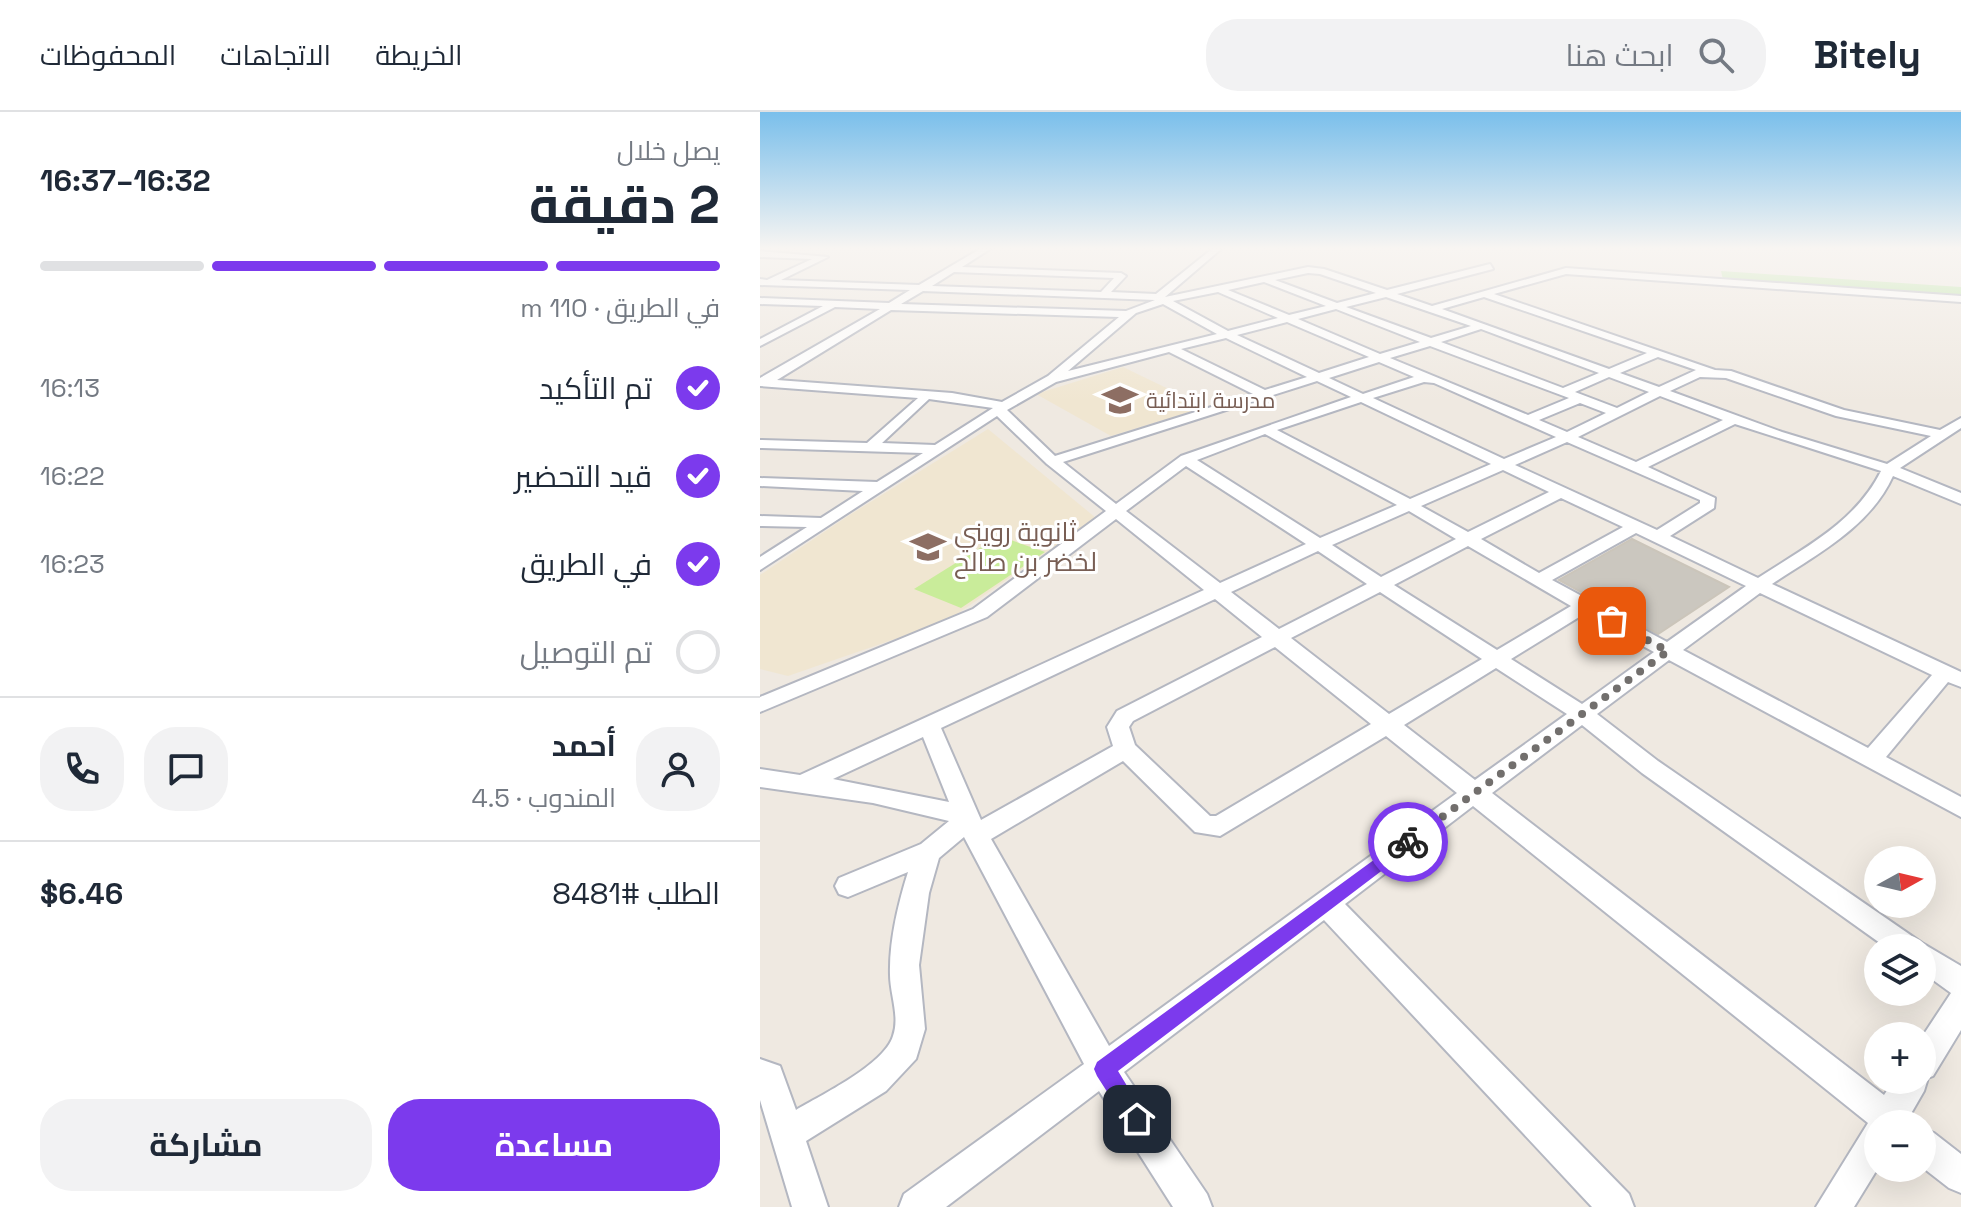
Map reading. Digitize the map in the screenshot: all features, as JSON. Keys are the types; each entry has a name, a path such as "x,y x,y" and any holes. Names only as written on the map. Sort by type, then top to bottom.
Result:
{"street":[{"path":"761,384 899,300"},
{"path":"760,565 937,449 1052,379 1126,314 1158,300"},
{"path":"1162,300 1226,334 1953,676 1871,759"},
{"path":"1245,300 1701,493 1710,502 1657,537"},
{"path":"1322,300 1619,413"},
{"path":"1052,379 1355,300"},
{"path":"1404,300 1812,447 1889,469 1961,499"},
{"path":"1431,309 1463,300"},
{"path":"1502,300 1841,413 1951,428"},
{"path":"1935,300 1961,302"},
{"path":"760,301 1126,314"},
{"path":"760,308 773,302"},
{"path":"760,343 835,304"},
{"path":"1052,461 1432,341 1541,314"},
{"path":"800,322 830,323"},
{"path":"845,323 860,324"},
{"path":"760,331 782,332"},
{"path":"1171,349 1263,394"},
{"path":"1564,392 1658,353"},
{"path":"802,784 1320,544 1569,436 1664,392 1692,375 1712,372"},
{"path":"760,705 966,621 996,603 1186,459 1266,429 1427,378"},
{"path":"761,384 975,405 1000,412"},
{"path":"761,384 989,401 1052,461 1474,793 1867,1110"},
{"path":"1529,419 1581,398"},
{"path":"872,445 923,400"},
{"path":"1638,466 1735,419"},
{"path":"917,1207 1474,793 1759,585 1817,548 1861,514 1883,486 1889,469 1951,428"},
{"path":"1266,429 1409,505 1584,606 1961,808"},
{"path":"760,444 937,449"},
{"path":"1186,459 1582,714 1650,767 1890,934"},
{"path":"760,482 879,487"},
{"path":"1560,492 1125,716 1118,727 1125,749 1204,825 1220,826 1584,606"},
{"path":"760,521 823,523"},
{"path":"1539,580 1635,527"},
{"path":"929,725 970,823 1104,1069 1194,1207"},
{"path":"848,886 930,851 970,823 1125,749"},
{"path":"760,778 873,794 970,823"},
{"path":"787,1134 878,1076 900,1057 912,1028 904,975 908,931 930,851"},
{"path":"1326,903 1616,1207"},
{"path":"1936,966 1961,983"},
{"path":"1936,1043 1961,1003"},
{"path":"760,1075 769,1077 810,1207"},
{"path":"1936,1156 1961,1176"},
{"path":"1834,1207 1864,1161"}],"shaded area":[{"name":"مدرسة ابتدائية","path":"1123,367 1206,407 1111,436 1036,394"},
{"name":"ثانوية رويني لخضر بن صالح","path":"988,429 1096,518 947,621 788,676 760,669 760,575"}],"green space":[{"path":"999,536 1045,552 961,608 914,589"}],"building":[{"path":"1632,539 1729,587 1658,634 1559,580"}],"way so far":[{"path":"1408,842 1668,651 1612,621"}],"place":[{"name":"مدرسة ابتدائية","path":"1120,400"},
{"name":"ثانوية رويني لخضر بن صالح","path":"928,547"}],"route":[{"path":"1137,1119 1104,1069 1408,842"}]}
